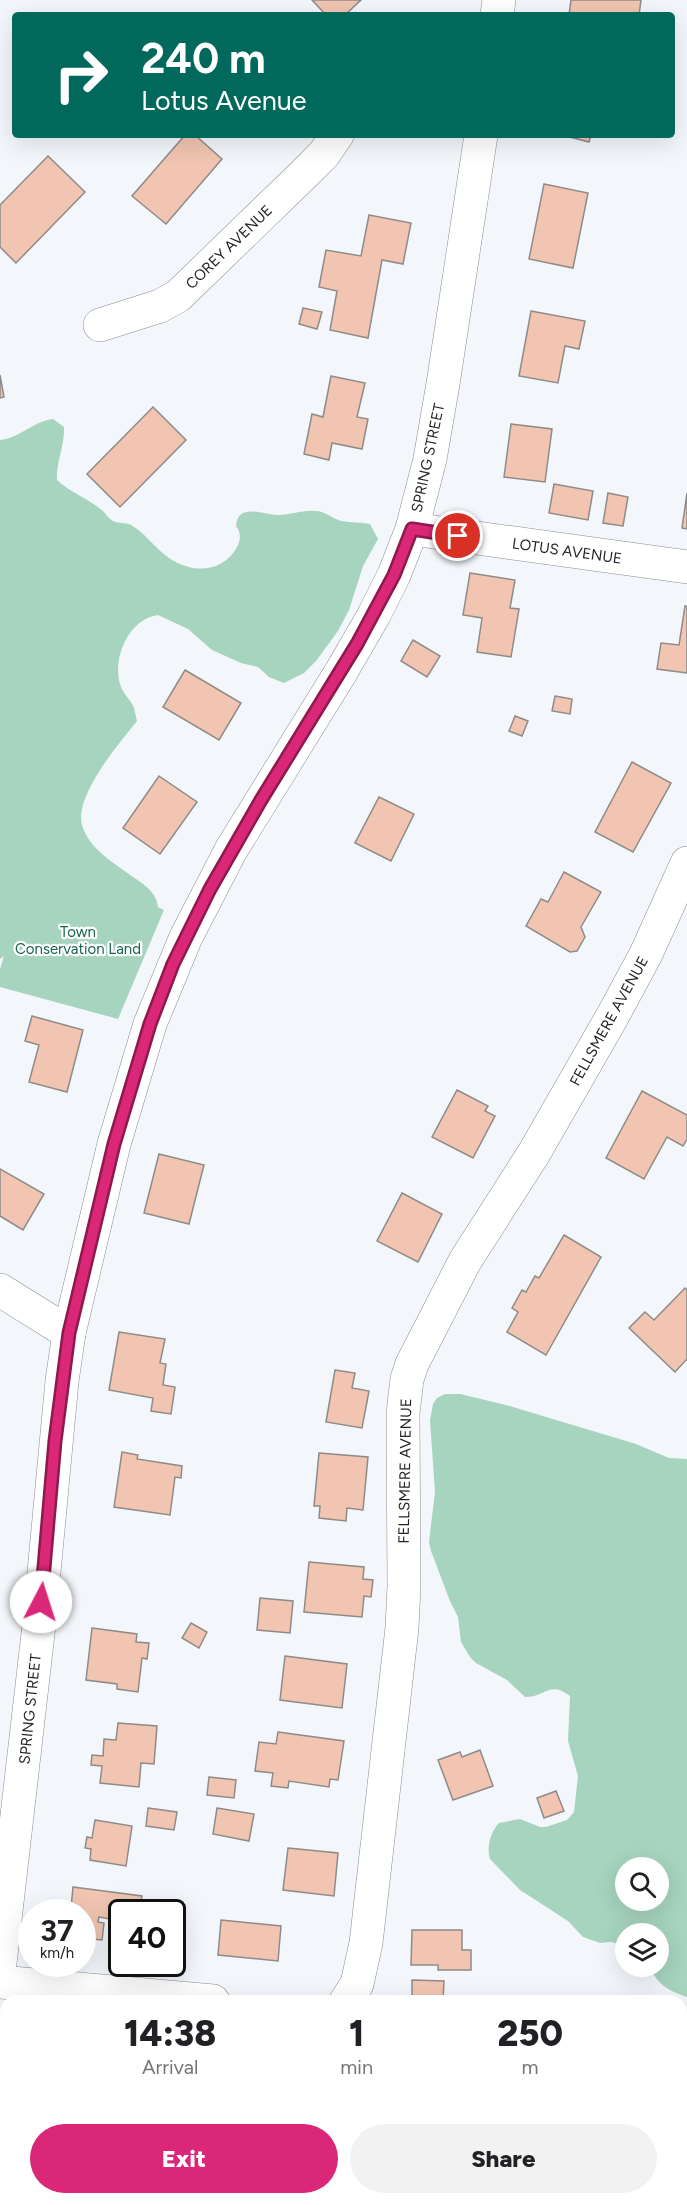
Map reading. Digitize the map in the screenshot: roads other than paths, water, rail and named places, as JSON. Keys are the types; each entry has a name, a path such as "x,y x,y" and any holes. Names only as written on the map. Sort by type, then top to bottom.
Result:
{"street":[{"name":"COREY AVENUE","path":"100,325 160,306 178,296 324,154 335,138"},
{"name":"SPRING STREET","path":"0,1963 39,1625 54,1450 69,1333 98,1208 134,1072 173,964 231,850 374,615 394,575 412,529 430,459 481,138"},
{"name":"LOTUS AVENUE","path":"412,529 687,567"},
{"name":"FELLSMERE AVENUE","path":"350,1995 357,1984 366,1943 402,1628 404,1586 403,1413 407,1379 421,1343 465,1261 534,1153 646,954 687,863"},
{"path":"0,1290 69,1333"},
{"path":"0,1982 146,1995"}],"park label":[{"name":"Town Conservation Land","path":"78,940"}]}
